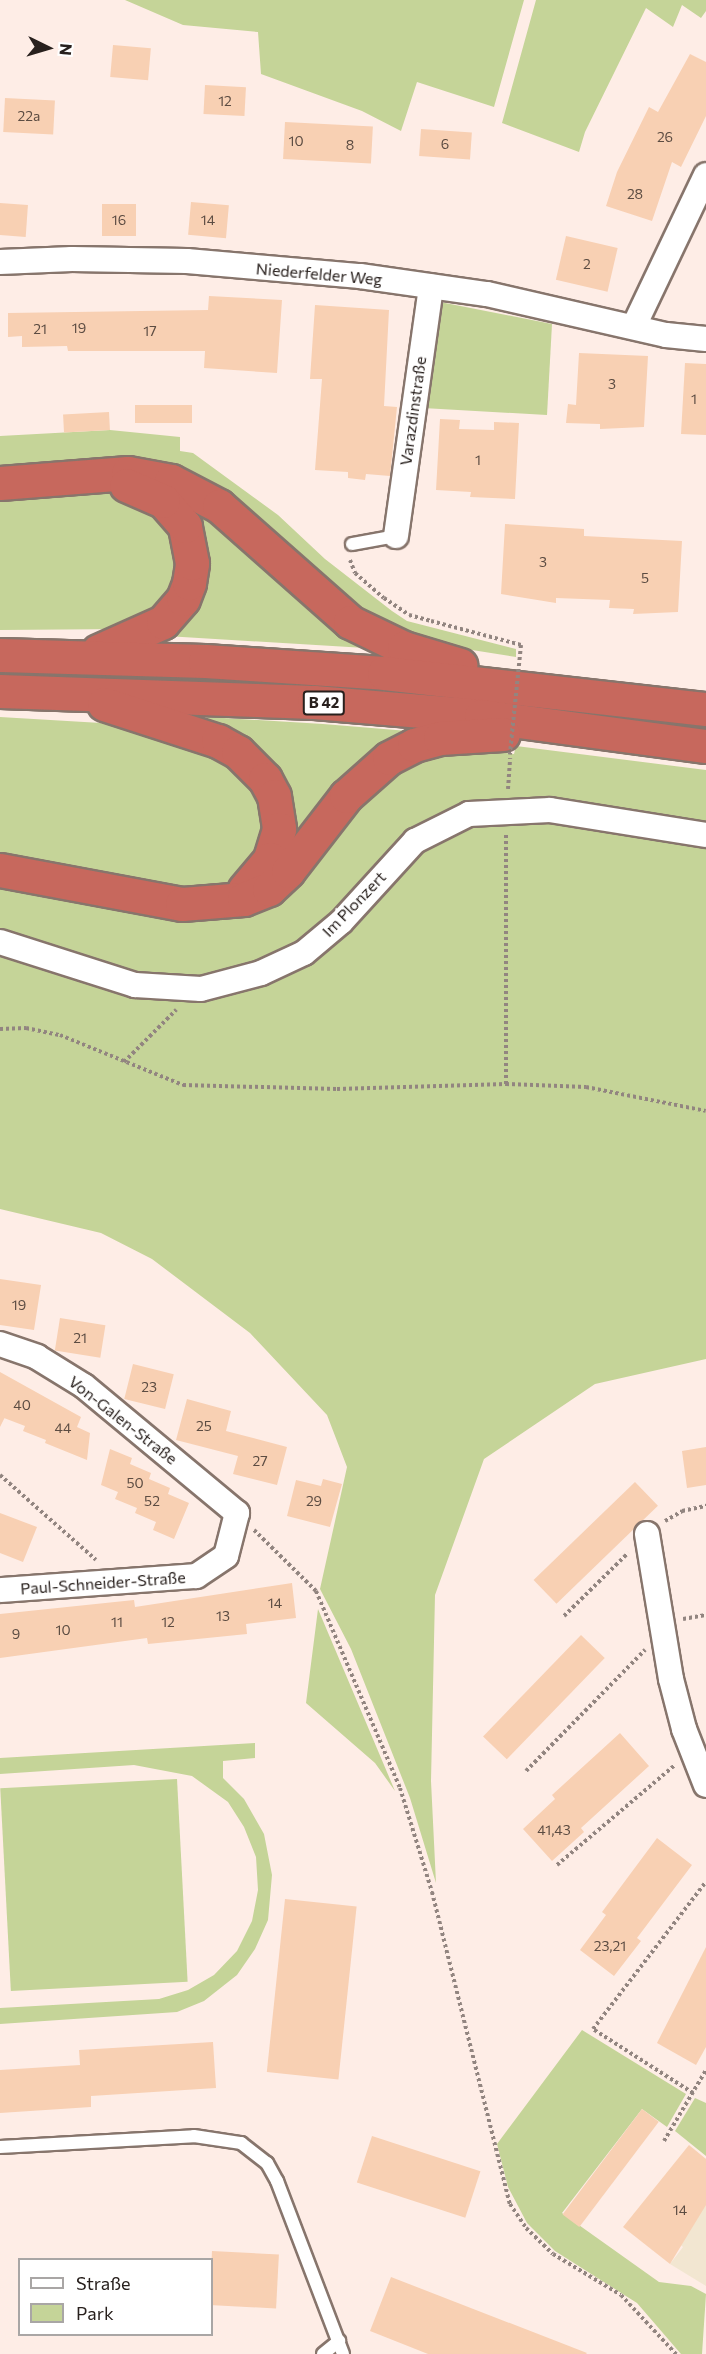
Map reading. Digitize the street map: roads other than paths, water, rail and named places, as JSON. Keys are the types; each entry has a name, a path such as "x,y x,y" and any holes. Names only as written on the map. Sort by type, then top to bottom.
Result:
{"highway":[{"path":"0,483 142,474 188,488 219,506 350,622 422,654 537,687"},
{"path":"85,656 163,622 183,599 192,563 185,526 162,501 129,486 86,478"},
{"name":"B 42","path":"0,655 85,656 384,673 537,687 706,709"},
{"name":"B 42","path":"0,692 62,692 314,702 481,716 706,746"},
{"path":"62,692 197,731 238,752 265,779 278,814 275,846 250,886 220,903"},
{"path":"0,870 166,902 220,903 254,896 269,889 288,871 360,782 389,758 414,745 440,738 585,729"}],"street":[{"path":"634,326 706,175"},
{"name":"Niederfelder Weg","path":"0,262 72,259 187,261 431,286 497,296 666,335 706,339"},
{"name":"Varazdinstraße","path":"396,536 431,286"},
{"name":"Im Plonzert","path":"0,942 135,985 183,990 261,973 304,953 341,922 415,841 469,814 506,809 580,813 706,835"},
{"name":"Von-Galen-Straße","path":"0,1344 37,1356 84,1386 237,1513"},
{"name":"Paul-Schneider-Straße","path":"0,1590 196,1576 211,1569 226,1556 237,1513"},
{"path":"647,1534 664,1641 692,1752 706,1785"}],"lane":[{"path":"352,544 396,536"},
{"path":"0,2147 194,2136 242,2143 267,2163 277,2181 343,2354"},
{"path":"323,2354 339,2341"}]}
